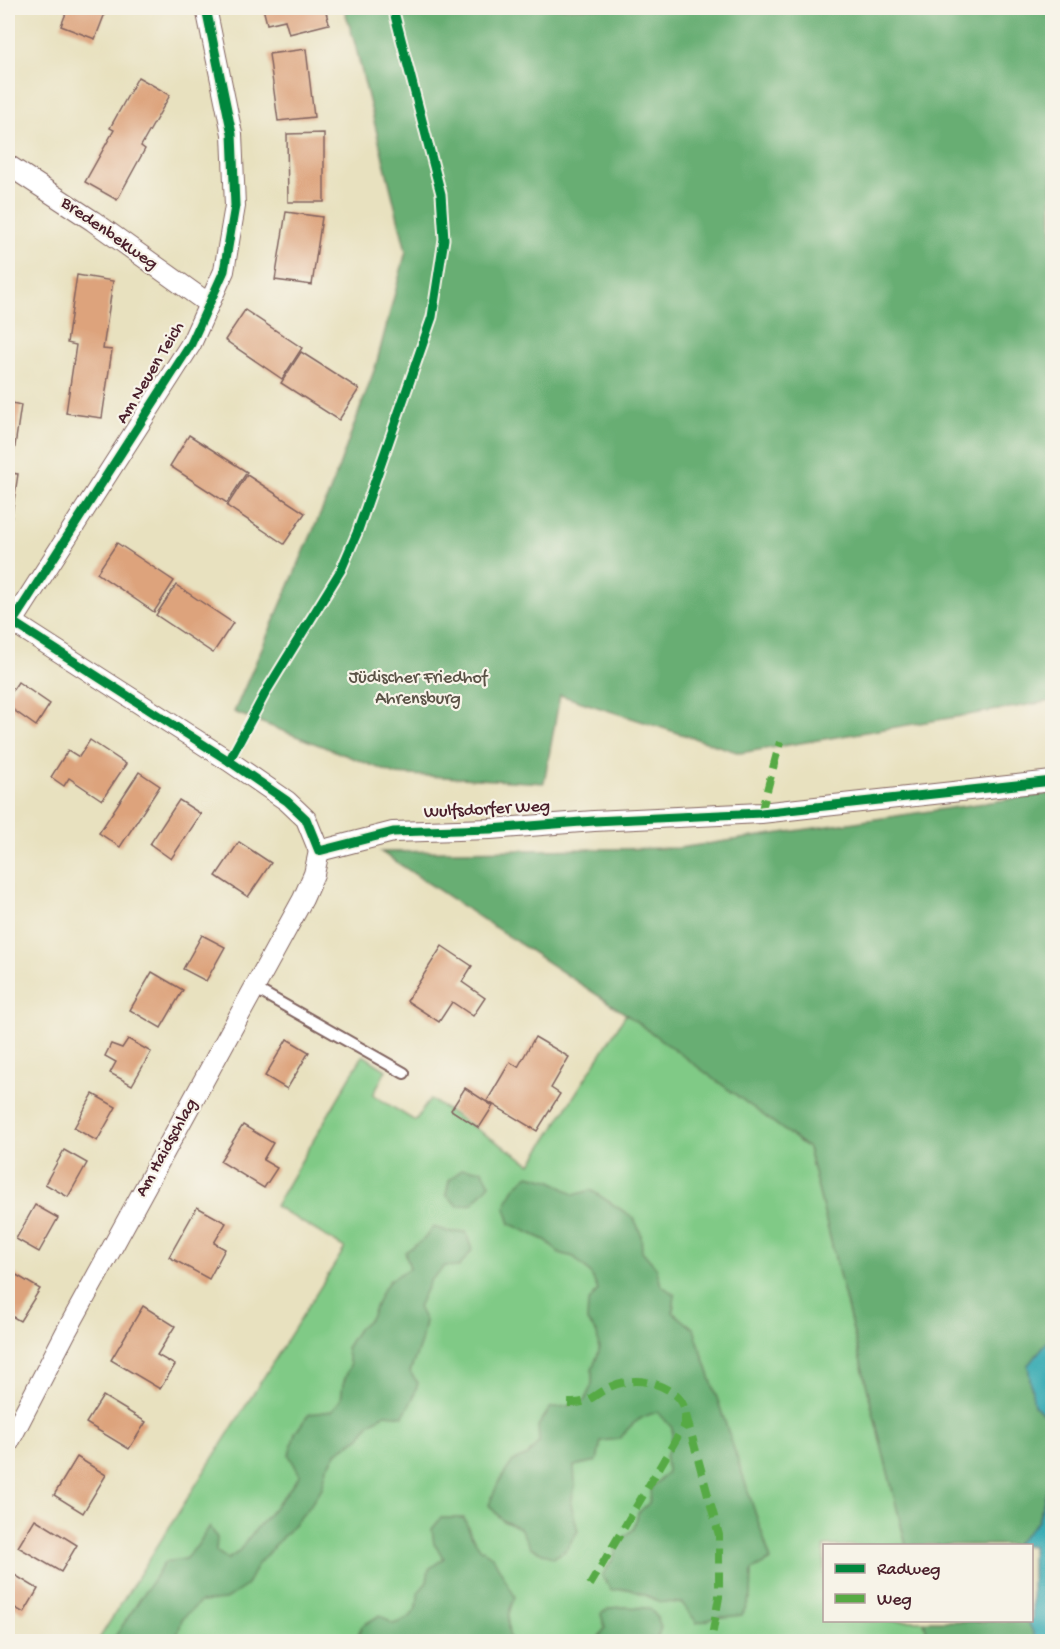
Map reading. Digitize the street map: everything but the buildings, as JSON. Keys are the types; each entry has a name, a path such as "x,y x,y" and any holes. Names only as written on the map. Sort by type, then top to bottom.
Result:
{"street":[{"name":"Am Neuen Teich","path":"9,623 191,344 224,271 235,206 232,134 206,8"},
{"name":"Bredenbekweg","path":"8,165 93,221 209,304"},
{"path":"9,623 229,761 287,801 306,819 319,850"},
{"name":"Wulfsdorfer Weg","path":"319,850 393,832 490,829 584,821 761,813 1053,781"},
{"name":"Am Haidschlag","path":"8,1443 66,1332 303,899 314,874 319,850"}],"lane":[{"path":"254,988 404,1073"}],"green space":[{"name":"Jüdischer Friedhof Ahrensburg","path":"344,8 1052,8 1052,701 740,753 560,695 544,783 394,774 234,712 329,494 376,365 406,251"},
{"path":"1052,793 1052,1336 1028,1365 1034,1405 1052,1421 1047,1443 1052,1472 1038,1521 1016,1544 906,1544 808,1148 626,1014 381,852 679,848"},
{"path":"626,1014 808,1148 906,1544 823,1544 823,1622 924,1622 929,1641 97,1642 345,1248 275,1206 363,1055 386,1070 373,1095 415,1121 430,1099 531,1164"},
{"path":"462,1169 482,1170 490,1184 472,1204 458,1206 446,1195 449,1181"},
{"path":"529,1175 552,1181 574,1195 591,1190 634,1218 641,1234 642,1251 656,1267 661,1285 675,1295 673,1312 694,1329 771,1560 752,1570 751,1596 742,1615 697,1623 682,1603 661,1602 631,1589 611,1590 602,1576 614,1557 618,1542 634,1529 638,1513 649,1503 652,1487 667,1473 666,1457 672,1437 672,1428 658,1412 636,1421 620,1439 601,1441 597,1461 574,1466 575,1484 571,1504 578,1531 565,1551 553,1558 530,1547 520,1528 503,1521 489,1505 498,1483 513,1461 528,1455 539,1442 538,1426 550,1408 567,1406 585,1400 592,1384 592,1370 599,1351 597,1333 587,1321 588,1303 598,1290 590,1273 574,1257 559,1253 547,1241 510,1224 505,1208 514,1188"},
{"path":"433,1227 450,1232 466,1232 472,1250 459,1267 445,1266 430,1281 418,1307 425,1321 421,1342 410,1372 418,1383 413,1399 403,1416 385,1414 370,1423 360,1437 337,1452 327,1468 322,1488 307,1510 258,1564 246,1586 225,1600 200,1602 182,1619 176,1641 112,1641 165,1562 185,1559 210,1526 217,1538 216,1551 228,1559 239,1551 288,1491 300,1475 289,1455 295,1433 309,1414 332,1411 341,1399 343,1384 350,1365 346,1348 358,1329 371,1317 389,1281 410,1268 405,1252 424,1239"},
{"path":"441,1518 464,1518 471,1535 480,1548 493,1557 515,1597 508,1618 510,1639 508,1641 355,1641 362,1626 380,1615 393,1624 413,1614 417,1605 418,1593 427,1582 429,1569 444,1558 434,1544 432,1529"},
{"path":"609,1608 649,1608 657,1617 661,1627 656,1641 596,1641 605,1628 601,1614"},
{"path":"924,1622 1028,1622 1037,1641 929,1641"}],"water":[{"path":"1052,1336 1052,1421 1034,1405 1028,1365"},
{"path":"1052,1472 1052,1641 1037,1641 1028,1622 1033,1622 1033,1544 1016,1544 1038,1521"}],"marked path":[{"path":"761,813 780,742"},
{"path":"568,1403 588,1400 614,1385 640,1381 649,1382 673,1393 683,1404 685,1412 684,1426 590,1585"},
{"path":"686,1415 719,1535 719,1597 711,1642"}],"cycle path":[{"path":"8,629 191,344 224,271 235,206 232,134 206,8"},
{"path":"229,761 267,690 341,570 357,533 432,317 444,239 441,194 393,8"},
{"path":"8,619 229,761 287,801 306,819 319,851 393,832 490,829 594,821 761,813 1052,781"}]}
